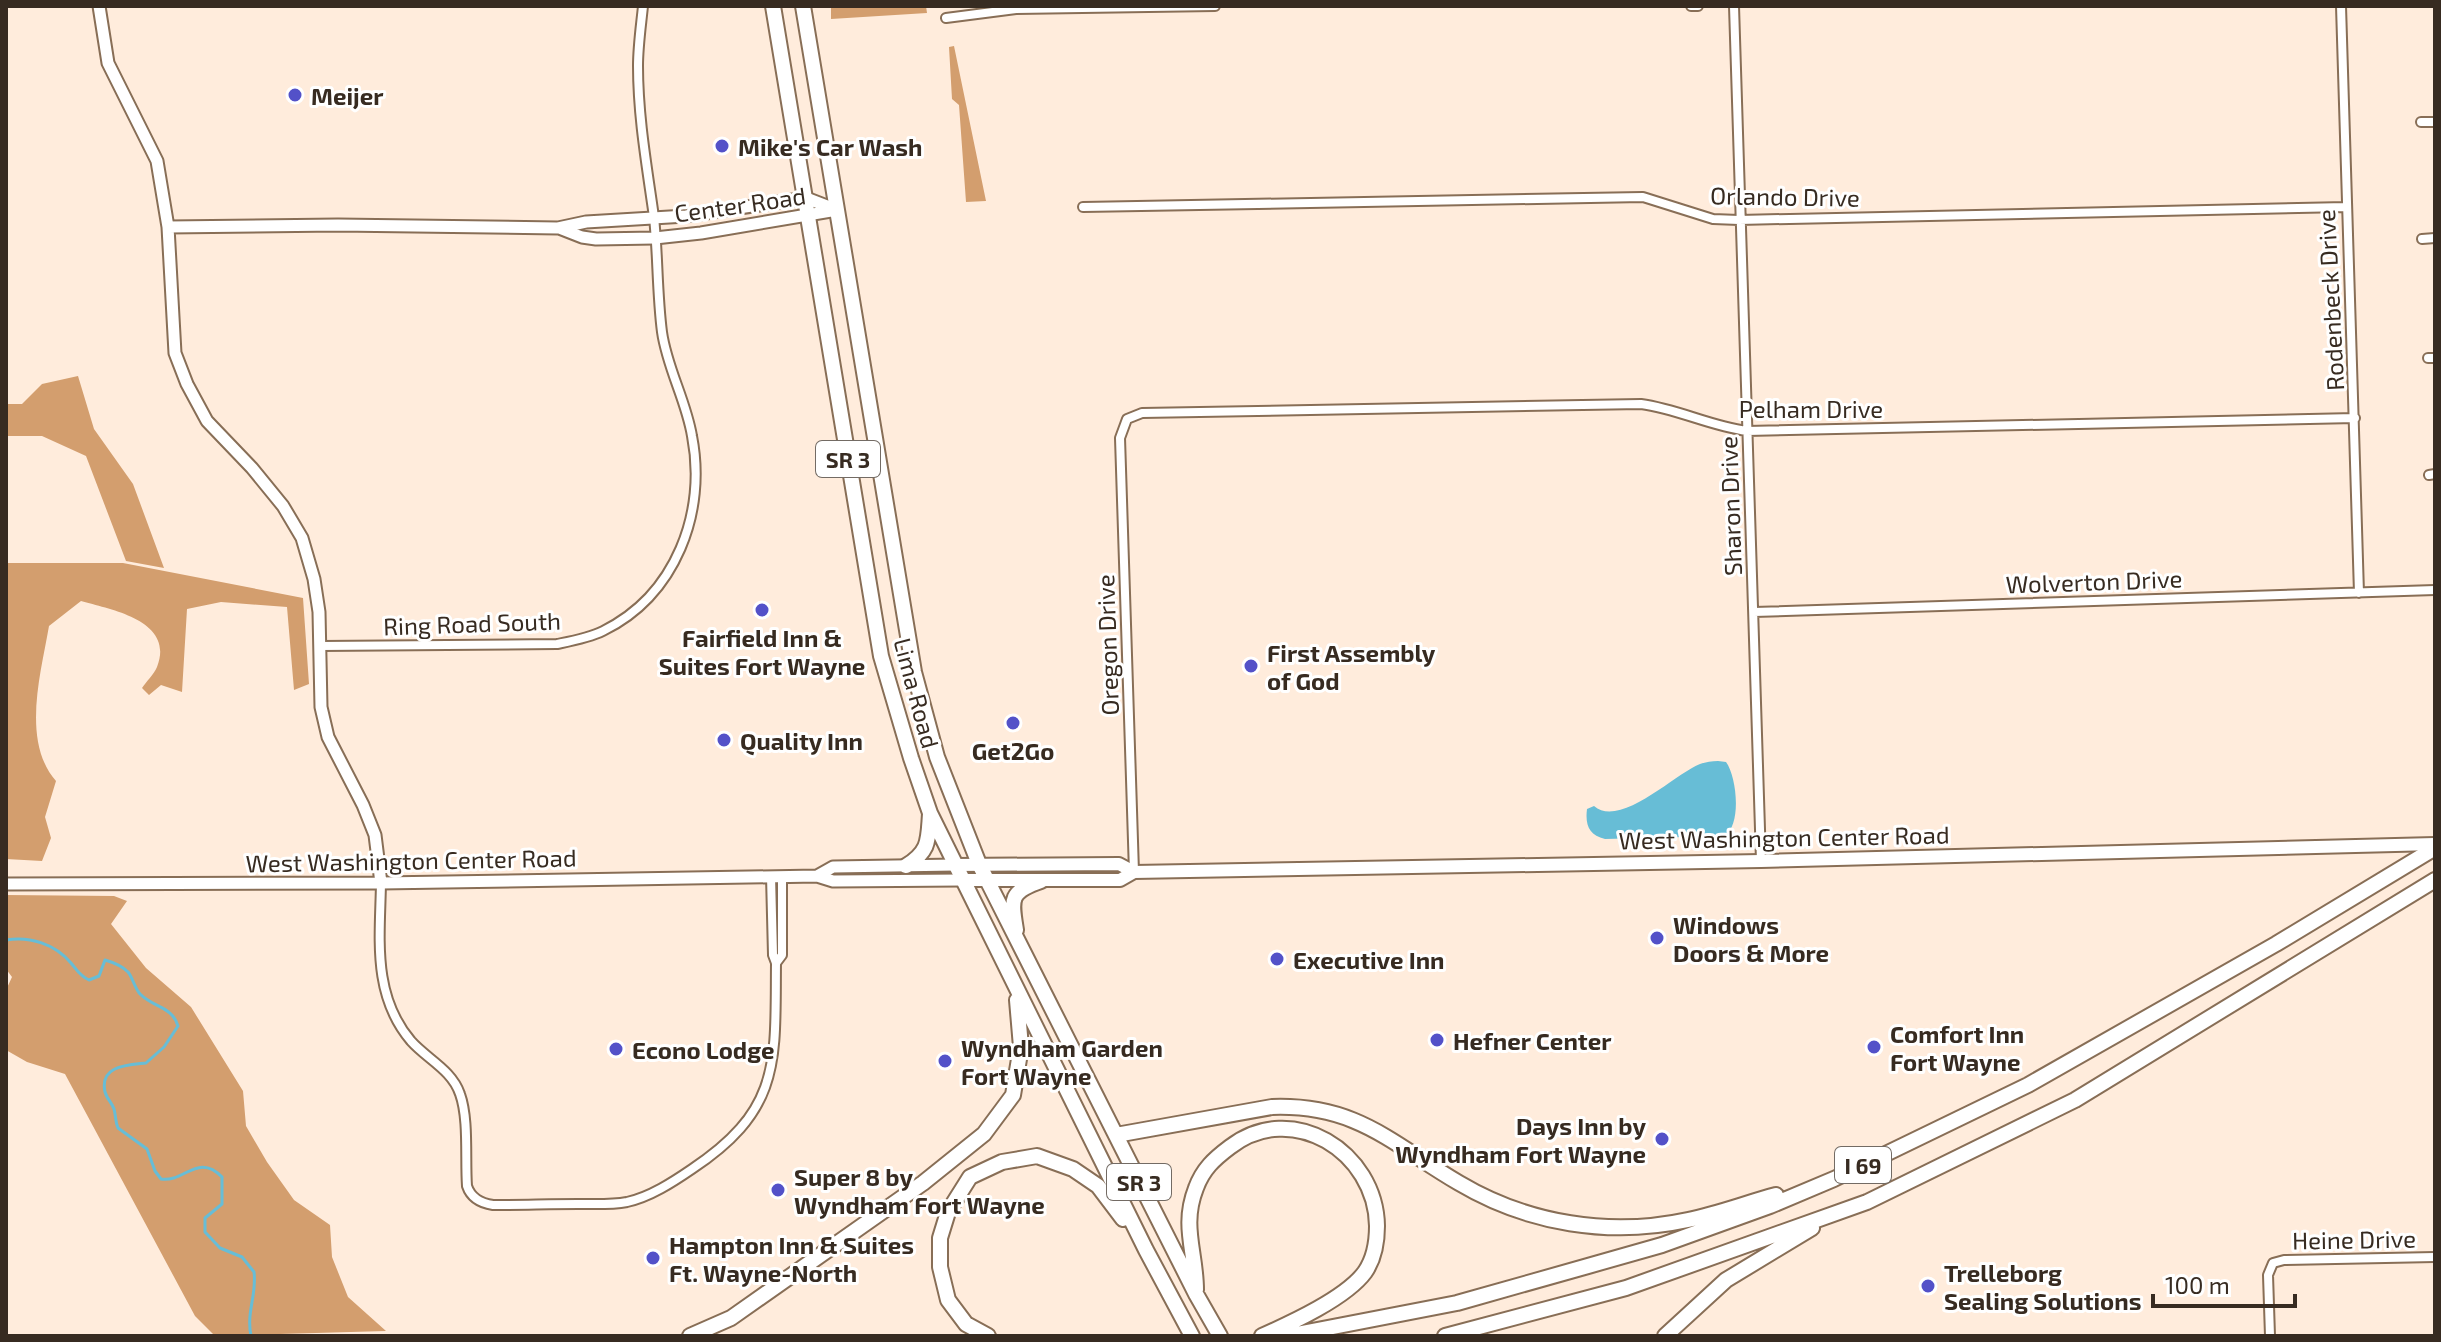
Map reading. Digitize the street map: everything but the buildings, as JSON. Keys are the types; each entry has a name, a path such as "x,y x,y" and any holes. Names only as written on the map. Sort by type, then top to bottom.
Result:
{"highway":[{"name":"Lima Road","path":"773,6 881,656 911,758 930,813 962,880 1192,1336"},
{"name":"Lima Road","path":"803,6 914,672 937,757 979,864 1019,947 1220,1336"},
{"path":"906,866 924,852 930,813"},
{"name":"I 69","path":"1286,1336 1457,1303 1618,1258 1770,1206 1834,1179 2028,1085 2276,944 2435,846"},
{"name":"I 69","path":"1445,1336 1626,1288 1867,1202 2075,1100 2435,880"},
{"path":"1019,947 1013,913 1014,895 1023,887 1041,881"},
{"path":"690,1336 731,1318 923,1183 984,1134 1013,1095 1021,1047 1016,991"},
{"path":"1116,1135 1272,1107 1293,1106 1330,1111 1375,1129 1486,1198 1546,1219 1582,1226 1645,1227 1685,1221 1834,1179"},
{"path":"1198,1298 1188,1222 1196,1188 1209,1163 1246,1134 1281,1128 1316,1135 1344,1151 1363,1176 1376,1210 1377,1244 1365,1272 1340,1294 1297,1320 1262,1336"},
{"path":"988,1336 966,1324 948,1300 940,1267 940,1238 948,1212 970,1177 1002,1162 1037,1156 1073,1169 1098,1186 1146,1250"},
{"path":"1665,1336 1726,1280 1841,1211"}],"main road":[{"name":"West Washington Center Road","path":"962,880 1120,880 1134,872 2435,846"},
{"name":"West Washington Center Road","path":"955,865 1119,864 1134,872"}],"street":[{"path":"99,6 108,63 157,161 168,227 175,353 207,421 283,506 302,538 314,579 321,646 321,707 328,737 375,835 381,883 379,968 385,993 394,1018 412,1042 450,1076 457,1088 464,1114 470,1194 493,1205 614,1204 630,1201 651,1193 713,1155 738,1134 765,1090 774,1056 776,963 773,955 777,876"},
{"name":"Ring Road South","path":"321,646 557,644 603,631 631,613 652,594 673,565 684,542 698,475 692,433 668,362 663,335 654,219 638,82 643,6"},
{"path":"946,18 1016,9 1215,6"},
{"path":"1691,6 1698,6"},
{"name":"Sharon Drive","path":"1734,6 1761,861"},
{"name":"Rodenbeck Drive","path":"2341,6 2359,593"},
{"path":"2421,122 2435,122"},
{"name":"Orlando Drive","path":"1083,207 1643,197 1713,219 1739,220 2346,207"},
{"name":"Center Road","path":"168,227 353,225 558,228 586,222 654,219 806,198 837,210"},
{"name":"Center Road","path":"558,228 596,239 655,238 809,217 837,210"},
{"path":"2422,239 2435,238"},
{"name":"Pelham Drive","path":"1127,419 1142,413 1641,404 1665,408 1720,428 1747,431 2355,418"},
{"name":"Oregon Drive","path":"1127,419 1120,438 1134,872"},
{"name":"Wolverton Drive","path":"1754,612 2435,590"},
{"name":"West Washington Center Road","path":"817,876 833,867 955,865"},
{"name":"West Washington Center Road","path":"6,884 381,883 777,876 817,876 833,881 962,880"},
{"name":"Heine Drive","path":"2270,1336 2268,1275 2273,1263 2284,1260 2435,1257"}],"shaded area":[{"path":"831,6 926,6 927,13 831,19"},
{"path":"954,46 986,201 966,202 959,105 952,99 949,47"},
{"path":"78,376 94,429 133,484 164,568 126,561 86,456 42,436 6,436 6,404 22,404 42,384"},
{"path":"6,563 123,563 303,598 309,684 294,690 287,607 221,602 187,609 182,692 161,685 149,695 142,688 157,667 160,651 157,639 138,620 81,601 49,626 38,685 36,727 39,747 45,765 56,781 45,817 51,838 42,861 6,859"},
{"path":"6,895 114,896 127,901 111,924 146,968 191,1007 243,1091 246,1126 267,1162 294,1200 330,1225 332,1257 348,1297 386,1331 215,1336 195,1316 65,1074 27,1062 6,1050 6,990 12,977 6,969"}],"water":[{"path":"1726,762 1730,769 1736,801 1730,831 1724,836 1605,839 1589,828 1587,809 1594,806 1605,811 1618,810 1633,805 1690,769 1702,763"}],"waterway":[{"path":"6,940 33,941 50,946 89,980 99,976 105,960 117,964 128,972 140,994 175,1019 178,1026 164,1047 146,1063 111,1071 106,1076 105,1092 114,1109 118,1128 147,1149 161,1179 206,1167 222,1177 222,1204 205,1218 205,1232 220,1248 242,1257 254,1272 251,1336"}],"place":[{"name":"Meijer","path":"295,95"},
{"name":"Mike's Car Wash","path":"722,146"},
{"name":"Fairfield Inn & Suites Fort Wayne","path":"762,610"},
{"name":"First Assembly of God","path":"1251,666"},
{"name":"Get2Go","path":"1013,723"},
{"name":"Quality Inn","path":"724,740"},
{"name":"Windows Doors & More","path":"1657,938"},
{"name":"Executive Inn","path":"1277,959"},
{"name":"Hefner Center","path":"1437,1040"},
{"name":"Comfort Inn Fort Wayne","path":"1874,1047"},
{"name":"Econo Lodge","path":"616,1049"},
{"name":"Wyndham Garden Fort Wayne","path":"945,1061"},
{"name":"Days Inn by Wyndham Fort Wayne","path":"1662,1139"},
{"name":"Super 8 by Wyndham Fort Wayne","path":"778,1190"},
{"name":"Hampton Inn & Suites Ft. Wayne-North","path":"653,1258"},
{"name":"Trelleborg Sealing Solutions","path":"1928,1286"}]}
